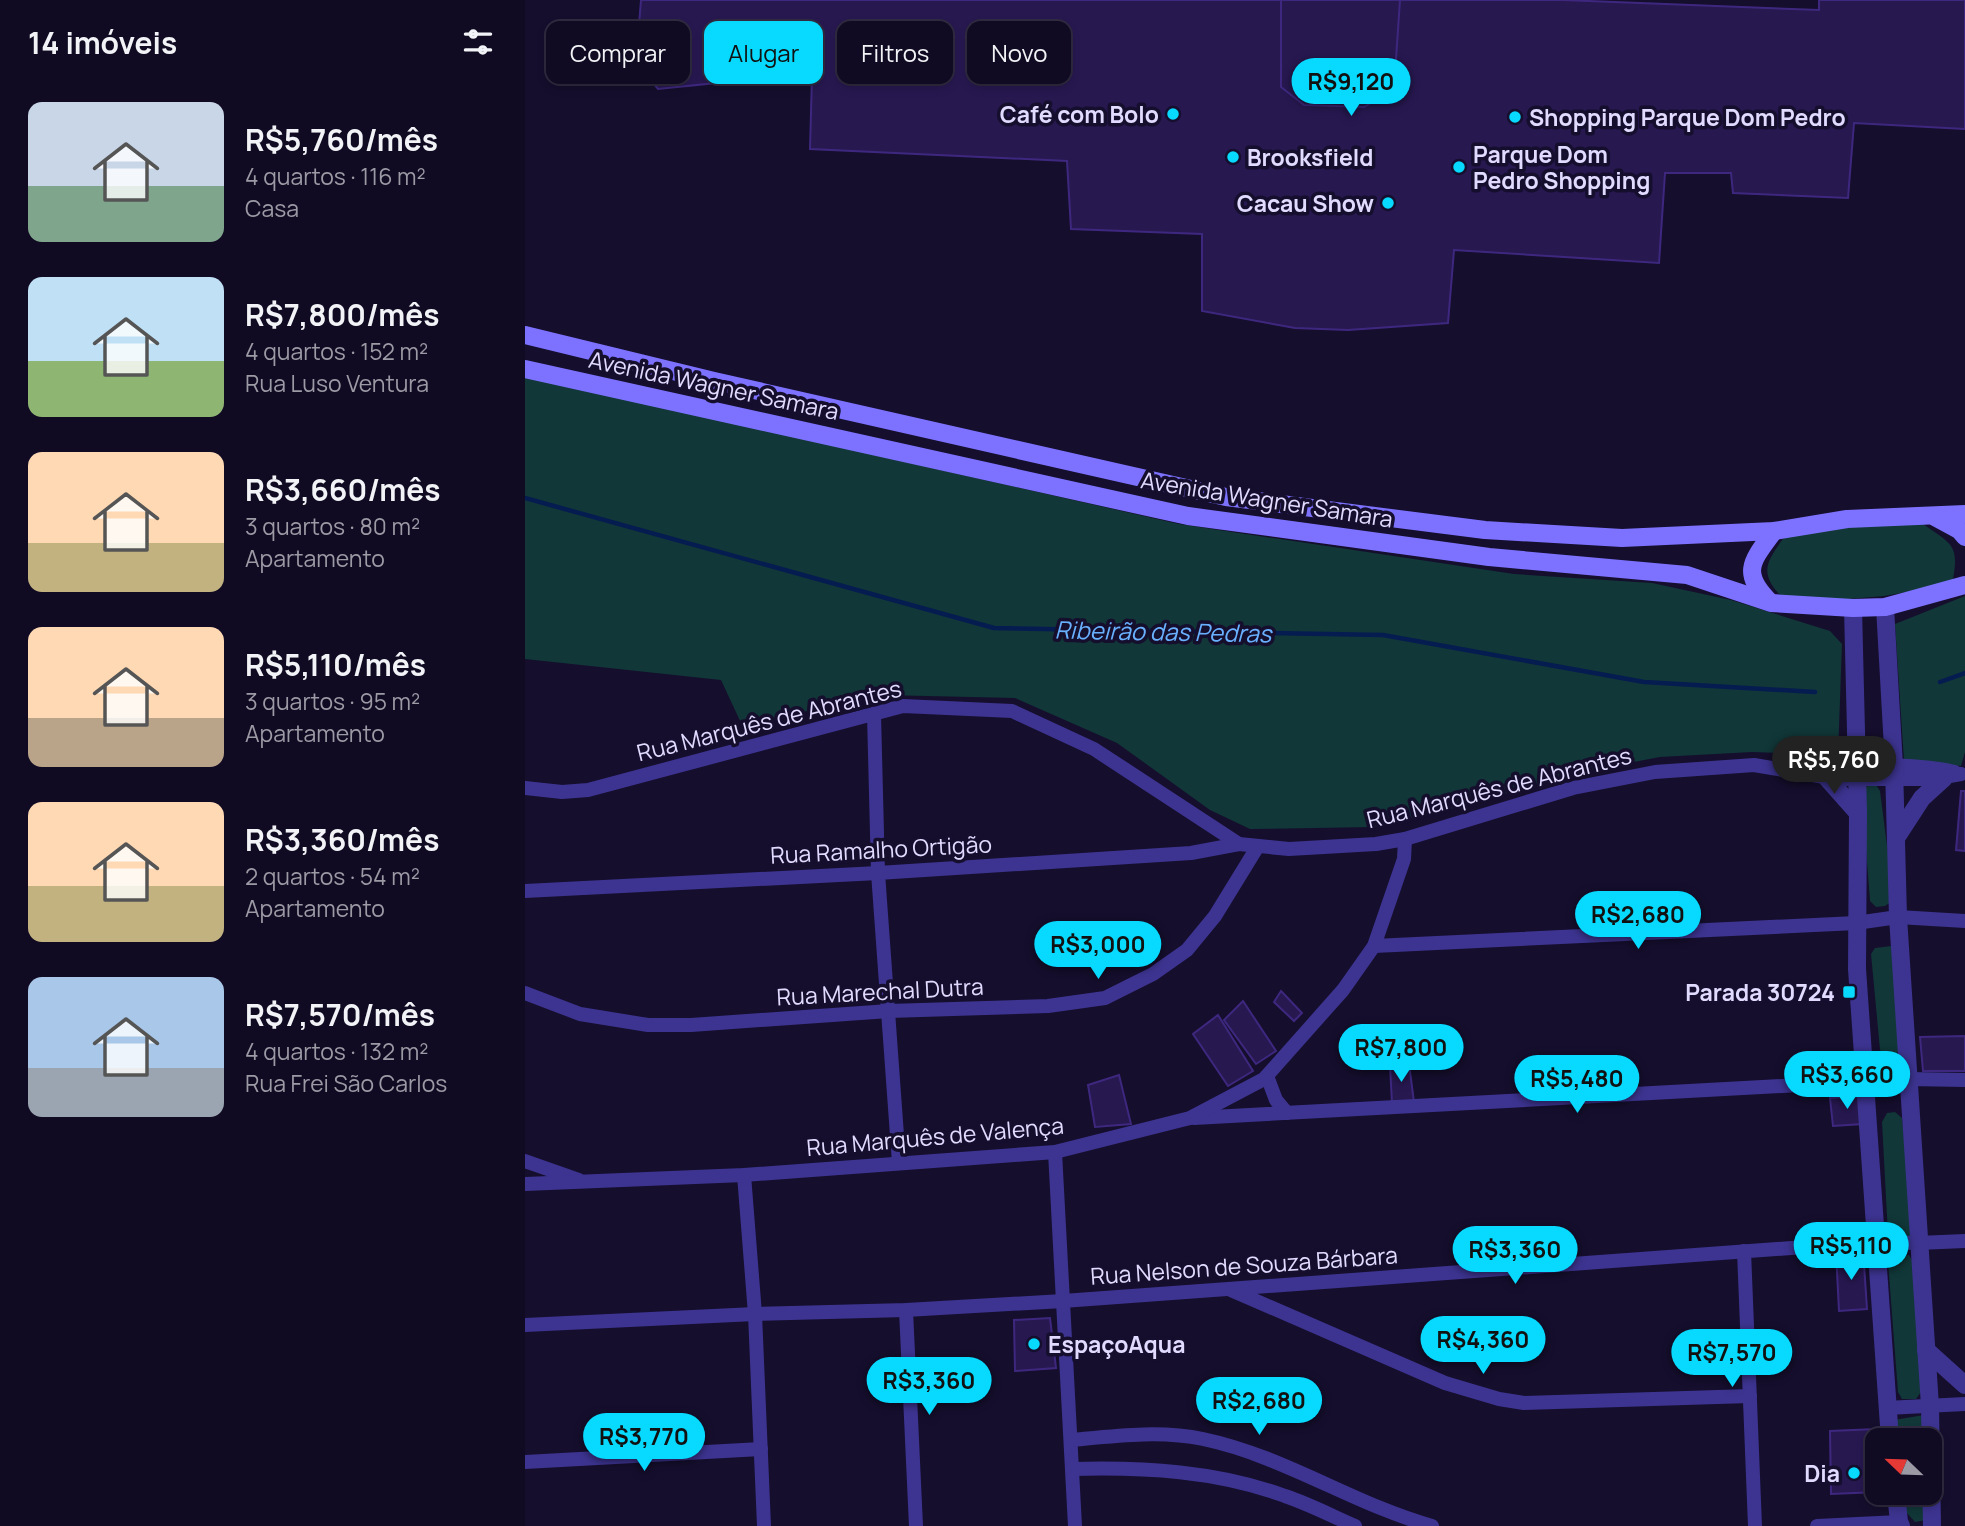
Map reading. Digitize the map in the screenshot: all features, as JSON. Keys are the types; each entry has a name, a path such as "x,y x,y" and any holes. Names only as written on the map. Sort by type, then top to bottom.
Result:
{"main road":[{"name":"Avenida Wagner Samara","path":"525,335 727,384 1226,497 1485,530 1622,538 1774,531 1847,519 1935,517 1965,513"},
{"name":"Avenida Wagner Samara","path":"525,369 1188,516 1489,556 1687,575 1772,603 1853,608 1885,607 1965,585"},
{"path":"1935,517 1959,530 1965,537"},
{"path":"1772,603 1757,589 1751,569 1756,555 1774,531"}],"street":[{"path":"1885,607 1898,917 1930,1406 1932,1526"},
{"path":"1853,608 1858,773 1856,923 1874,1242 1888,1428"},
{"name":"Rua Marquês de Abrantes","path":"525,789 562,792 589,790 903,706 1012,711 1094,749 1239,844 1289,849 1376,844 1405,839 1573,788 1655,772 1754,765 1823,776 1894,773 1957,776"},
{"path":"874,714 878,873 899,1163"},
{"path":"1823,776 1858,813"},
{"path":"1896,838 1922,798 1957,776"},
{"name":"Rua Marquês de Valença","path":"525,1161 587,1183 744,1175 1055,1152 1190,1118 1266,1076 1343,990 1374,946 1404,859 1405,839"},
{"name":"Rua Ramalho Ortigão","path":"525,891 878,873 1191,853 1239,844"},
{"name":"Rua Marechal Dutra","path":"525,993 580,1014 648,1025 691,1025 889,1011 1048,1006 1105,998 1153,974 1187,950 1215,916 1258,846"},
{"path":"1374,946 1856,923 1898,917 1965,921"},
{"path":"1266,1076 1276,1100 1287,1113"},
{"path":"1190,1118 1909,1079 1965,1080"},
{"path":"1055,1152 1075,1526"},
{"path":"744,1175 755,1314 764,1526"},
{"path":"525,1184 587,1183"},
{"name":"Rua Nelson de Souza Bárbara","path":"525,1325 1063,1301 1874,1242 1918,1244 1965,1241"},
{"path":"1744,1251 1755,1526"},
{"path":"1228,1289 1445,1383 1499,1399 1524,1403 1750,1396"},
{"path":"906,1310 916,1526"},
{"path":"1926,1350 1965,1385"},
{"path":"1886,1408 1965,1404"},
{"path":"1070,1440 1137,1433 1202,1438 1259,1455 1415,1524 1432,1526"},
{"path":"525,1462 761,1449"},
{"path":"1072,1469 1168,1471 1229,1480 1285,1496 1353,1525"},
{"path":"1353,1525 1349,1515 1352,1507 1362,1501"},
{"path":"1817,1526 1900,1524 1898,1505"}],"green space":[{"path":"525,376 1179,524 1514,574 1652,583 1731,600 1830,631 1842,644 1838,755 1752,752 1660,757 1571,774 1471,804 1374,827 1250,829 1210,810 1117,743 1015,698 882,695 742,725 721,680 525,659"},
{"path":"1923,524 1952,547 1955,561 1952,584 1849,599 1783,598 1770,581 1767,567 1769,560 1785,536 1848,526"},
{"path":"1965,596 1965,752 1961,766 1904,761 1895,624"},
{"path":"1876,785 1880,791 1894,900 1885,906 1876,907 1870,901 1862,797 1863,787"},
{"path":"1891,946 1905,1044 1897,1053 1884,1054 1880,1050 1871,954 1875,948"},
{"path":"1895,1112 1902,1118 1913,1234 1908,1239 1893,1239 1888,1235 1882,1122 1887,1113"},
{"path":"1909,1255 1912,1260 1921,1392 1916,1399 1902,1399 1898,1392 1888,1262 1894,1256"},
{"path":"1924,1415 1925,1428 1895,1428 1894,1420"},
{"path":"1906,1505 1925,1505 1926,1520 1915,1522 1907,1513"}],"building":[{"name":"Parque Dom Pedro Shopping","path":"641,0 1563,0 1819,10 1819,0 1965,0 1965,129 1854,123 1848,198 1733,193 1731,173 1665,173 1659,263 1454,250 1448,323 1348,330 1295,328 1202,311 1202,234 1071,229 1067,161 810,149 812,84 823,84 823,21 704,21 704,84 706,84 658,89 654,84 690,84 690,21 639,21"},
{"path":"1281,0 1400,0 1394,89 1364,107 1304,105 1281,87"},
{"path":"1961,791 1965,791 1965,851 1956,850"},
{"path":"1281,991 1302,1013 1294,1021 1274,1002"},
{"path":"1243,1001 1276,1051 1256,1064 1224,1020"},
{"path":"1218,1015 1253,1071 1228,1086 1193,1034"},
{"path":"1965,1036 1965,1071 1923,1071 1920,1037"},
{"path":"1409,1064 1414,1102 1392,1103 1390,1066"},
{"path":"1119,1075 1131,1124 1095,1127 1088,1085"},
{"path":"1861,1096 1863,1124 1833,1126 1830,1098"},
{"path":"1849,1251 1864,1264 1867,1309 1839,1311 1836,1252"},
{"name":"EspaçoAqua","path":"1050,1318 1056,1368 1015,1371 1014,1320"},
{"name":"Dia","path":"1865,1429 1865,1493 1831,1494 1830,1431"}],"waterway":[{"name":"Ribeirão das Pedras","path":"525,498 994,628 1383,635 1644,682 1815,692"},
{"name":"Ribeirão das Pedras","path":"1940,682 1965,673"}],"place":[{"name":"Café com Bolo","path":"1173,114"},
{"name":"Shopping Parque Dom Pedro","path":"1515,117"},
{"name":"Brooksfield","path":"1233,157"},
{"name":"Parque Dom Pedro Shopping","path":"1459,167"},
{"name":"Cacau Show","path":"1388,203"},
{"name":"Parada 30724","path":"1849,992"},
{"name":"EspaçoAqua","path":"1034,1344"},
{"name":"Dia","path":"1854,1473"}]}
